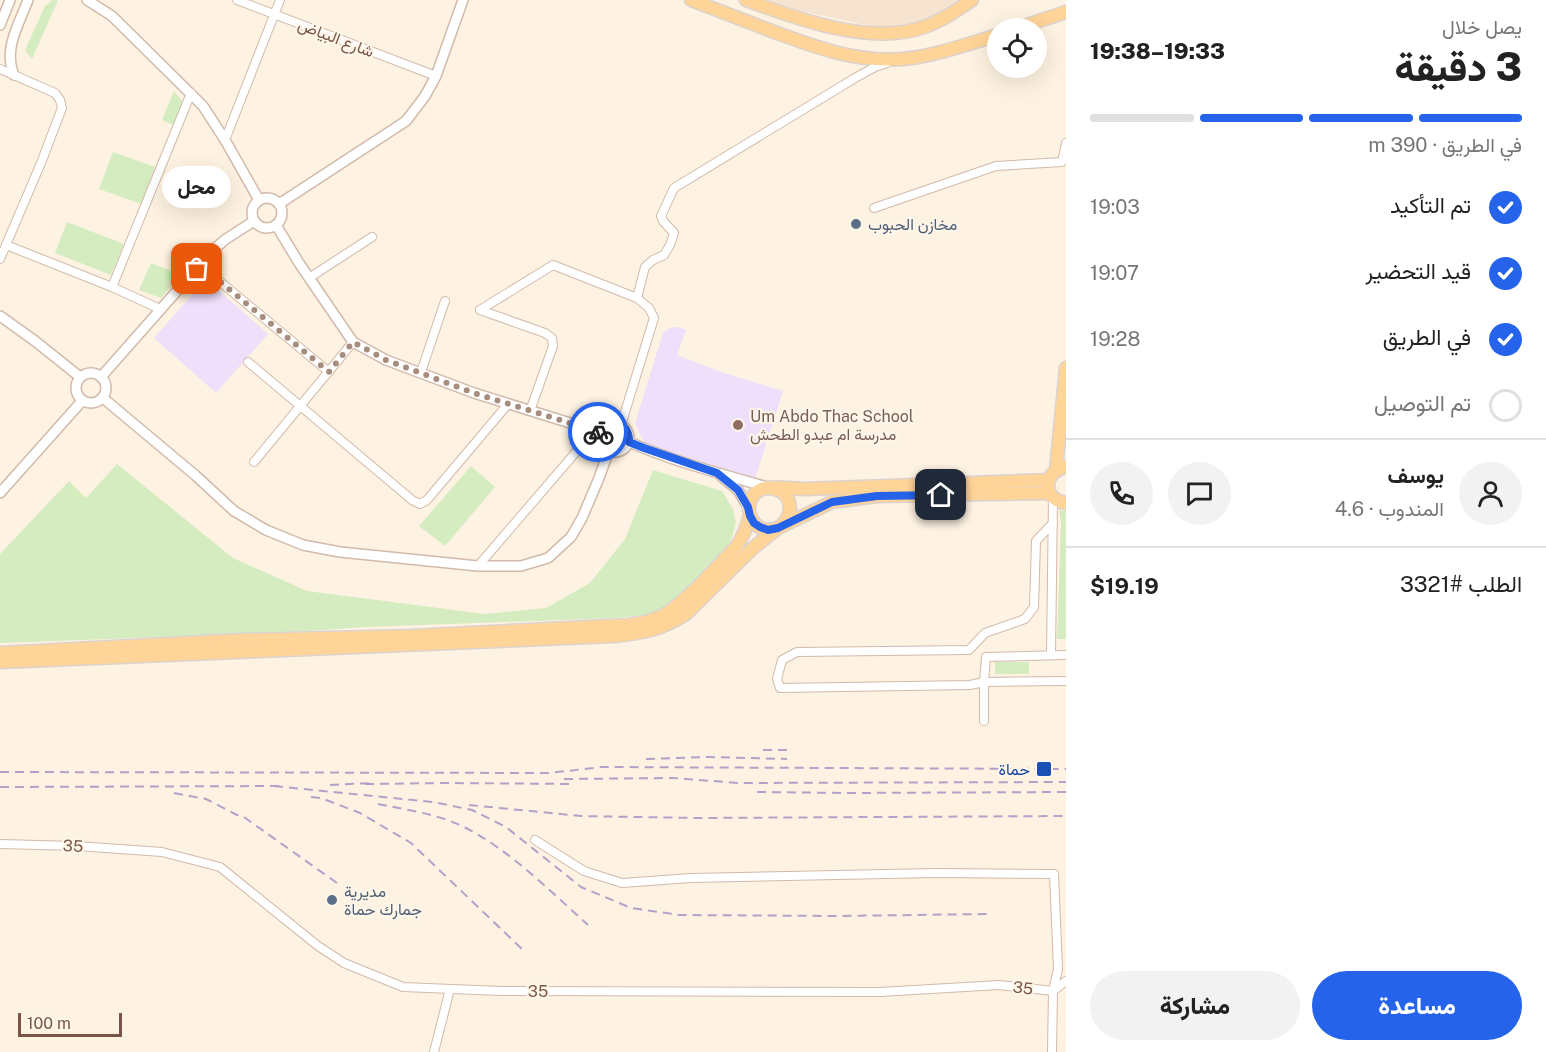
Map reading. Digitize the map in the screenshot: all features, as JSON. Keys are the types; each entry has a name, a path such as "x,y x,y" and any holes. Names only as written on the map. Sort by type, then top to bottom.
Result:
{"main road":[{"path":"692,0 790,38 838,53 869,59 901,59 927,55 987,38"},
{"path":"746,0 827,26 890,34 925,27 941,20 972,0"},
{"path":"1047,18 1066,12"},
{"path":"1066,368 1055,482 1062,503 1066,503"},
{"path":"0,653 242,640 411,636 628,625 662,616 673,609 722,562 737,546 744,533 750,501 761,489 1055,482"},
{"path":"749,511 754,523 768,530 778,528 832,502 877,496 1055,482"},
{"path":"0,662 646,633 686,614 753,548 786,521 790,514 790,504 781,491 770,488"}],"street":[{"path":"0,25 10,0"},
{"path":"14,75 10,62 10,48 28,0"},
{"path":"87,0 100,3 204,106 259,200"},
{"name":"شارع البياض","path":"237,0 436,76"},
{"path":"225,140 280,0"},
{"path":"279,204 406,121 425,96 436,76 463,0"},
{"path":"637,298 645,267 664,255 670,245 674,233 661,216 674,188 855,78 875,67 901,59"},
{"path":"0,69 55,93 62,108 0,259"},
{"path":"112,287 190,93"},
{"path":"874,208 996,166 1062,162 1066,143"},
{"path":"267,198 279,204 282,214 276,225 265,227 254,221 252,211 259,200 267,198"},
{"path":"101,377 200,265 226,239 254,221"},
{"path":"276,225 353,342 386,360 474,393 598,432"},
{"path":"309,278 372,237"},
{"path":"6,245 112,287 160,309"},
{"path":"200,265 329,372"},
{"path":"530,411 553,346 552,338 545,333 480,310 553,265 637,298 649,308 654,318 621,425"},
{"path":"421,372 445,301"},
{"path":"0,316 80,377"},
{"path":"254,462 353,342"},
{"path":"248,362 412,500 420,504 427,500 508,404"},
{"path":"93,373 101,377 106,385 103,398 95,403 86,403 76,392 80,377 93,373"},
{"path":"103,398 234,511 266,530 303,545 340,552 478,566 521,566 548,558 571,537 582,518 609,450"},
{"path":"0,493 82,400"},
{"path":"478,566 598,432 609,425 621,425 629,434 629,442 620,451 609,450 605,447 598,432"},
{"path":"629,442 717,473 770,488"},
{"path":"717,473 738,490 749,511"},
{"path":"1051,655 1055,482"},
{"path":"1053,524 1035,541 1034,607 1025,619 984,633 969,650 796,652 782,660 777,679 780,688 1066,681"},
{"path":"984,721 986,657 1066,655"},
{"path":"535,840 584,871 622,883 702,878 936,873 1054,874 1058,969 1053,991"},
{"name":"35","path":"0,844 77,846 162,852 220,867 318,946 344,963 403,987 501,991 880,992 999,985 1053,991 1052,1052"},
{"path":"1053,991 1066,981"},
{"path":"434,1052 450,989"}],"shaded area":[{"path":"769,0 963,0 926,25 884,29 796,10"},
{"path":"206,279 268,334 216,393 154,338"},
{"path":"671,327 686,330 677,355 724,373 783,391 755,479 644,443 635,423 663,333"}],"green space":[{"path":"53,0 58,0 32,59 25,50 45,6"},
{"path":"174,91 183,102 173,125 162,120"},
{"path":"113,152 155,167 141,204 99,189"},
{"path":"67,222 124,244 111,275 55,253"},
{"path":"151,263 181,275 161,298 139,290"},
{"path":"117,464 233,558 307,591 485,614 546,608 590,583 625,539 653,470 722,491 733,509 736,523 731,541 717,559 676,599 653,614 616,618 0,643 0,554 69,481 86,498"},
{"path":"471,466 495,487 445,546 419,526"},
{"path":"1059,510 1066,511 1066,639 1057,639 1061,524"},
{"path":"995,662 1029,662 1029,674 995,674"}],"railway":[{"path":"763,750 791,750"},
{"path":"646,759 709,757 787,759"},
{"path":"0,772 549,773 602,767 1066,769"},
{"path":"564,779 673,778 739,783 1066,782"},
{"path":"330,785 372,783"},
{"path":"365,784 574,784"},
{"path":"274,786 433,802 472,810 506,827 581,887 631,908 680,915 990,914"},
{"path":"0,787 282,786"},
{"path":"757,792 1066,792"},
{"path":"174,793 206,799 241,815 337,883"},
{"path":"311,797 321,798 360,813 411,843 522,949"},
{"path":"378,804 423,813 466,828 499,848 588,925"},
{"path":"469,805 581,816 696,818 1066,816"}],"way so far":[{"path":"197,269 200,265 329,372 353,342 386,360 474,393 598,432"}],"place":[{"name":"مخازن الحبوب","path":"856,224"},
{"name":"محل","path":"197,269"},
{"name":"Um Abdo Thac School مدرسة ام عبدو الطحش","path":"738,425"},
{"name":"حماة","path":"1044,769"},
{"name":"مديرية جمارك حماة","path":"332,900"}],"route":[{"path":"598,432 602,433 612,424 621,425 629,434 629,442 717,473 738,490 754,523 768,530 778,528 832,502 877,496 941,495"}]}
